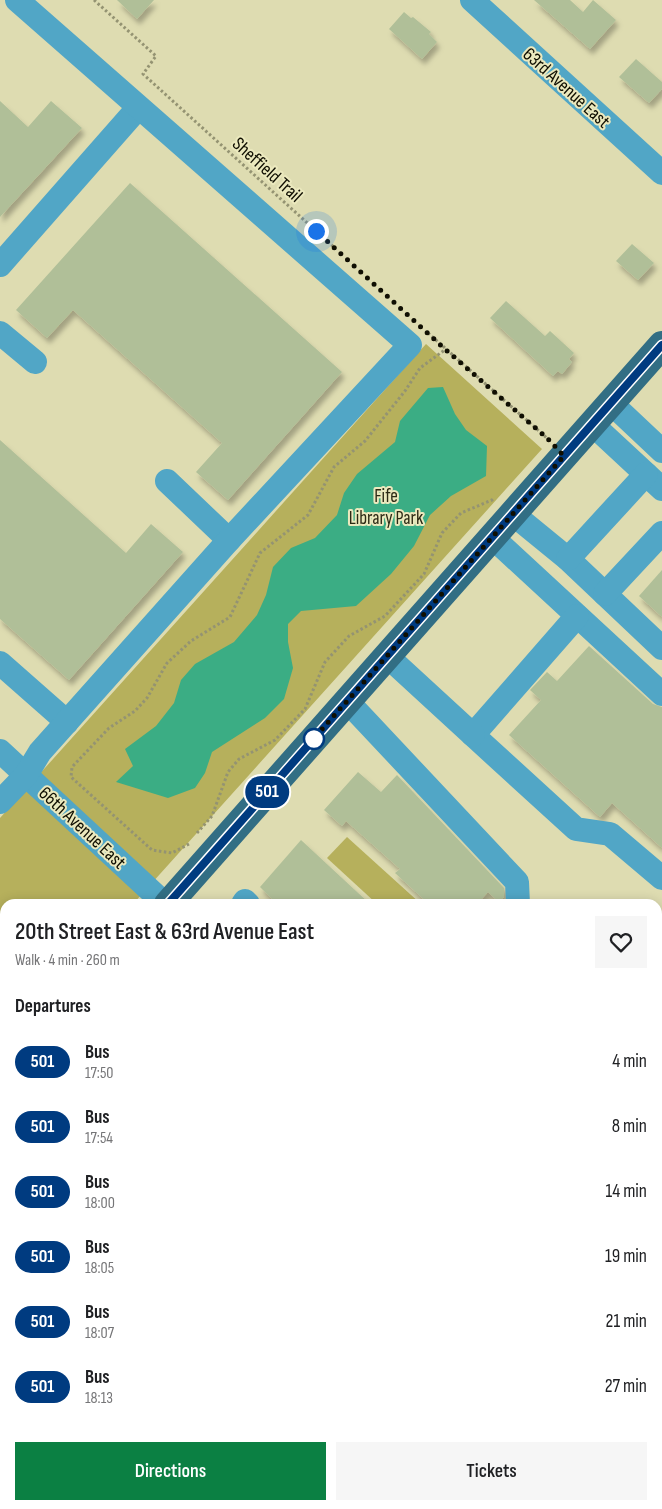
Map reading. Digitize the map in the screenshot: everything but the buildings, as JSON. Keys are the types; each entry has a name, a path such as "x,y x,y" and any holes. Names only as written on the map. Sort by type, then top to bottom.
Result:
{"main road":[{"path":"170,899 492,537 505,504 551,446 592,424 662,345"}],"street":[{"path":"0,802 26,775 40,752 66,722 229,540 410,346 17,0"},
{"name":"63rd Avenue East","path":"472,0 662,173"},
{"path":"0,265 138,108"},
{"path":"0,333 35,362"},
{"path":"610,404 662,451"},
{"path":"568,560 654,482 592,424"},
{"path":"167,481 229,540"},
{"path":"505,504 662,648"},
{"path":"605,594 662,533"},
{"path":"492,537 662,694"},
{"path":"473,734 578,616"},
{"path":"387,656 576,829 610,834 662,878"},
{"path":"0,663 66,722"},
{"path":"347,701 517,882 518,899"},
{"name":"66th Avenue East","path":"0,751 161,899"}],"path":[{"name":"Sheffield Trail","path":"94,0 156,56 143,74 338,251"},
{"path":"424,330 551,446"},
{"path":"446,350 420,368 405,391 365,441 334,467 308,515 260,553 230,617 191,641 166,663 147,698 135,711 108,728 72,767 71,776 152,850 172,853 188,845 212,816 228,772 233,765 239,759 275,740 305,709 325,662 350,636 385,616 424,574 442,533 461,513 492,500 505,504"}],"green space":[{"name":"Fife Library Park","path":"426,344 542,449 137,899 0,899 0,818"},
{"path":"347,837 415,899 372,899 327,858"}],"shaded area":[{"path":"443,387 455,414 466,430 487,446 486,476 451,496 430,515 414,546 391,574 356,606 301,611 288,624 288,642 293,668 284,699 265,718 212,752 205,773 195,788 168,798 116,782 133,766 125,749 156,726 174,703 181,680 195,664 234,642 257,615 266,595 273,567 291,548 315,538 337,515 344,493 357,474 395,442 400,421 428,388"}],"bus line":[{"name":"501","path":"172,899 662,345"}],"route":[{"path":"314,739 309,744 564,456 547,438 446,350 316,231"}]}
